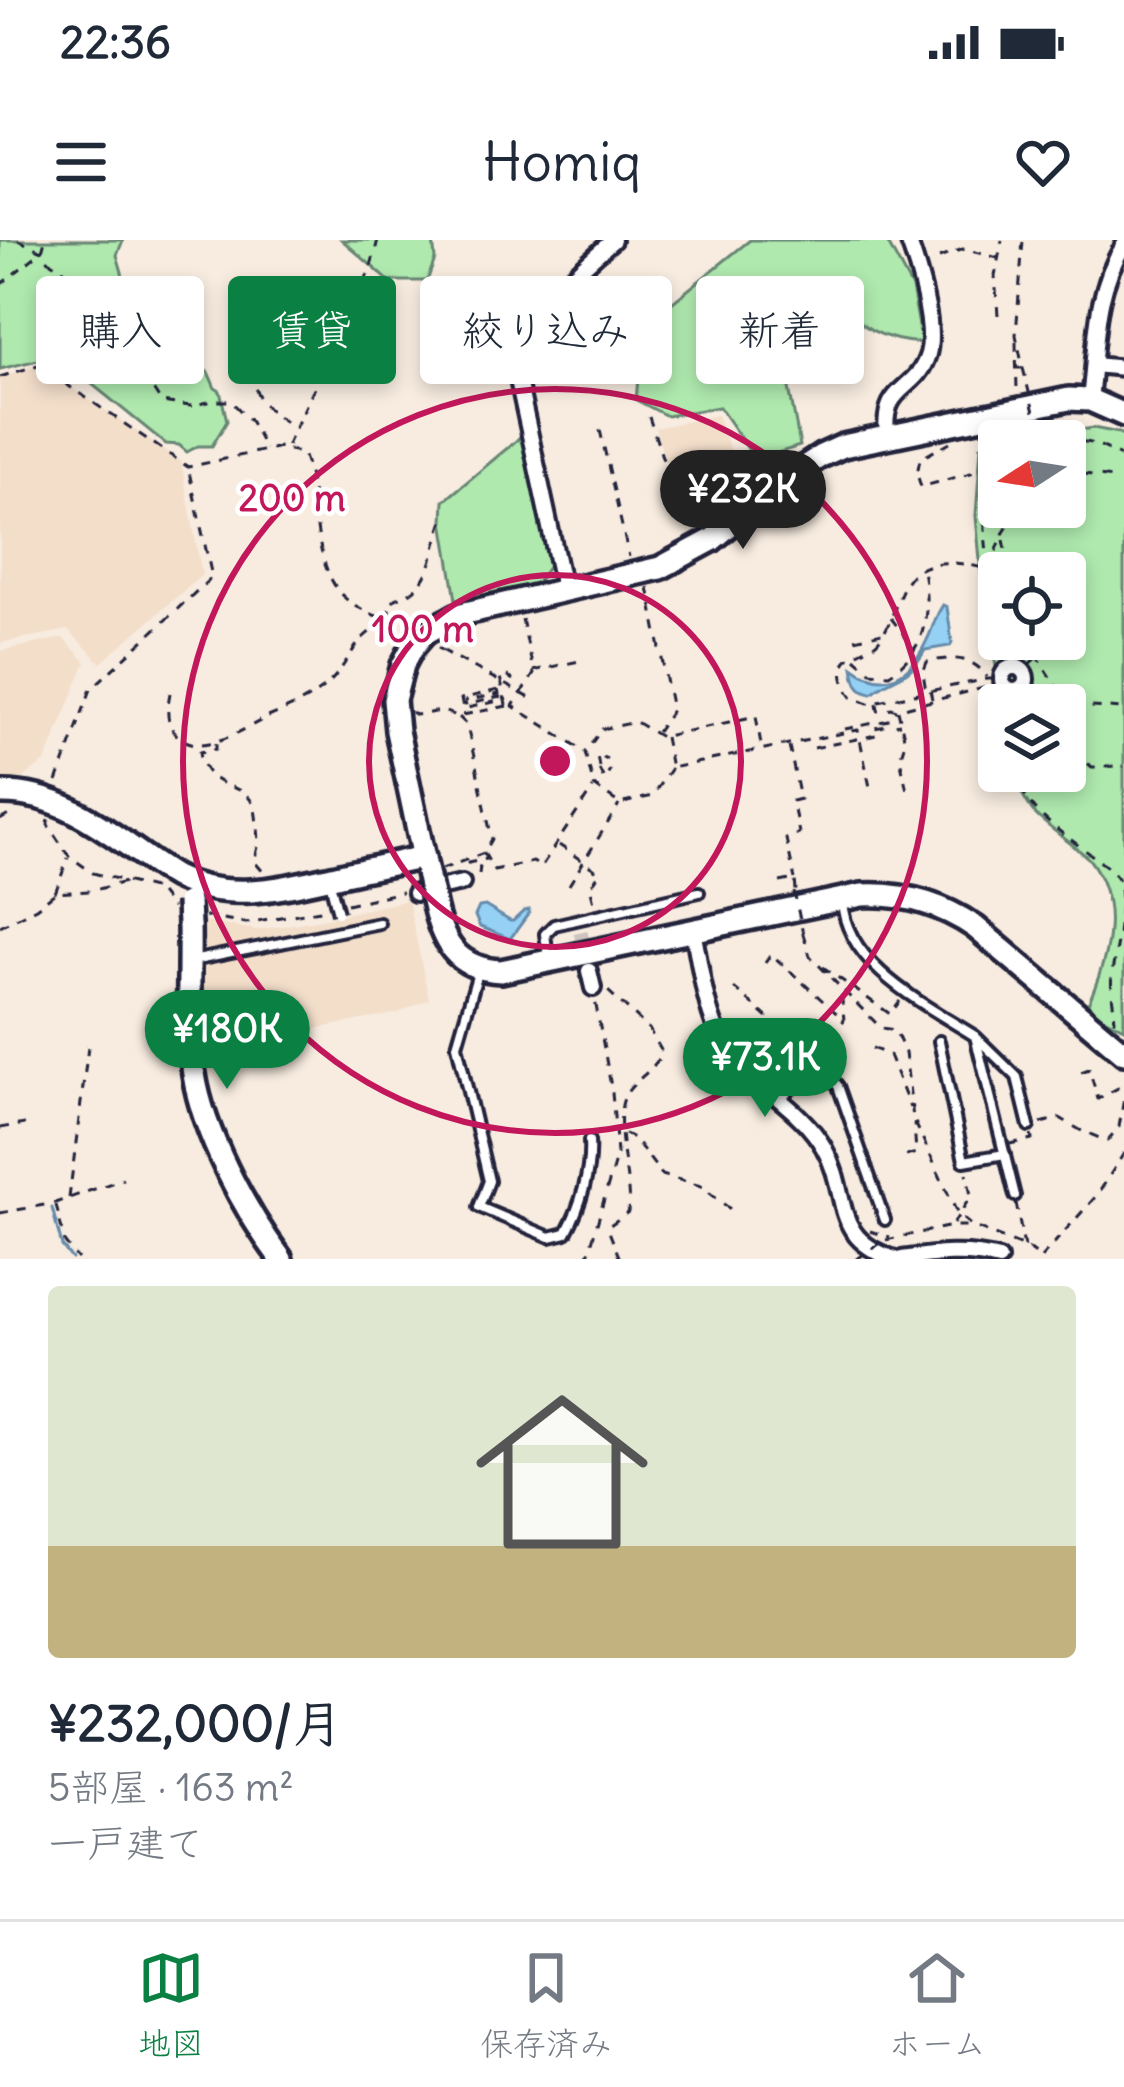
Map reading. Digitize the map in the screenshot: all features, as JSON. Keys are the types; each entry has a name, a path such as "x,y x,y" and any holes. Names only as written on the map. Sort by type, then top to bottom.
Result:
{"street":[{"path":"564,592 515,366 516,345 530,314 613,240"},
{"path":"887,436 889,401 928,354 929,328 908,240"},
{"path":"1090,400 1100,295 1124,245"},
{"path":"1094,365 1124,368"},
{"path":"1124,415 1090,400 1050,401 843,446 784,480 712,540 675,561 642,573 457,615 424,633 403,665 394,714 439,929 456,954 480,968 510,971 842,899 900,896 953,912 1124,1053"},
{"path":"0,794 59,802 188,892 192,1056 205,1121 254,1219 280,1259"},
{"path":"188,892 248,893 428,879 462,883"},
{"path":"693,931 717,1031 731,1055 806,1122 826,1151 847,1222 857,1238 874,1253 898,1259 939,1253 999,1259"},
{"path":"589,971 593,988"}],"lane":[{"path":"331,884 341,931"},
{"path":"549,962 545,934 554,925 699,892"},
{"path":"842,899 842,911 859,952 906,993 975,1036 1017,1077 1029,1126"},
{"path":"190,961 379,922"},
{"path":"480,968 458,1046 489,1181 479,1207 550,1237 566,1233 577,1215 590,1141"},
{"path":"975,1036 1015,1196"},
{"path":"939,1041 964,1161 1004,1150"},
{"path":"780,1101 815,1060 838,1086 885,1220"}],"path":[{"path":"18,240 42,251 49,261 112,305 144,341 149,349 148,381 161,402 190,406 231,401 251,422 266,450"},
{"path":"0,286 42,251 45,240"},
{"path":"286,447 370,270 378,240"},
{"path":"955,240 963,249 998,258"},
{"path":"998,315 995,275 1002,240"},
{"path":"1017,394 1023,240"},
{"path":"939,258 963,249"},
{"path":"1016,335 1035,420"},
{"path":"1,375 38,365 188,467 212,577 91,689 57,782"},
{"path":"1016,368 1024,368"},
{"path":"253,384 263,406 286,422"},
{"path":"650,417 681,515 695,538"},
{"path":"600,430 629,557"},
{"path":"962,435 920,459 921,487 978,474"},
{"path":"1086,441 1124,458"},
{"path":"188,467 286,447 303,454 323,553 340,592 352,603 530,698"},
{"path":"1086,474 1112,478"},
{"path":"732,487 753,482"},
{"path":"390,622 387,607 424,577 443,521"},
{"path":"997,552 1006,528"},
{"path":"1003,534 1007,552"},
{"path":"978,567 944,562 911,574 878,641 844,665 846,690 857,701 877,702 928,690 1012,680"},
{"path":"853,657 871,672 889,674 915,650 928,599 923,569"},
{"path":"647,584 673,710 656,734"},
{"path":"458,716 507,704 522,692 533,672 520,611"},
{"path":"892,618 915,650"},
{"path":"170,693 168,719 173,731 190,743 205,744 309,698 337,675 364,636 390,622"},
{"path":"856,639 884,632"},
{"path":"933,701 923,673 927,662 969,661 1012,680"},
{"path":"533,672 579,662"},
{"path":"507,704 500,677 513,680"},
{"path":"877,702 878,710 898,710 1012,680"},
{"path":"498,690 499,694 465,701 465,705 500,697 585,752 594,786 620,804"},
{"path":"1086,707 1124,710"},
{"path":"410,711 416,715 442,710 467,725 492,839 486,856 494,870 533,862 542,867 594,786"},
{"path":"898,710 908,796"},
{"path":"585,752 602,729 636,722 664,736 756,716 763,750"},
{"path":"844,729 890,720 890,725"},
{"path":"814,748 901,724"},
{"path":"569,885 620,804 652,796 671,768 858,730 870,787"},
{"path":"664,736 671,768"},
{"path":"216,740 216,748 200,752 200,758 217,783 244,794 253,804 260,841 254,861 266,880"},
{"path":"789,744 800,799 792,801 800,833 786,838 803,934 810,956 881,1028 896,1030 905,1053 914,1118 916,1154 907,1156"},
{"path":"607,759 597,754 604,779 610,770"},
{"path":"1086,762 1092,767 1124,766"},
{"path":"590,770 599,767"},
{"path":"1025,792 1036,811 1120,881 1124,914 1112,972 1115,1021"},
{"path":"50,818 48,825 68,856 92,873 130,881 92,891 55,893"},
{"path":"557,844 600,873 590,887 595,907"},
{"path":"0,926 55,893 68,856"},
{"path":"428,879 486,856"},
{"path":"479,874 480,867 468,863 486,856"},
{"path":"780,882 795,879"},
{"path":"1119,946 1124,961"},
{"path":"765,962 771,954 844,1020"},
{"path":"817,963 890,1014 906,993"},
{"path":"587,1259 617,1154 612,1092 593,988 605,988 649,1029 662,1052 658,1063 626,1094 620,1114 631,1189 628,1212 610,1225 620,1259"},
{"path":"734,988 815,1060 844,1020 841,988"},
{"path":"70,1198 88,1047"},
{"path":"872,1048 889,1054 958,1214 972,1226 1024,1246 1040,1259 1098,1194 1124,1153"},
{"path":"1004,1150 1032,1139 1029,1126 1060,1118 1107,1142 1119,1127 1124,1096 1118,1088 1098,1099 1089,1069 1081,1072"},
{"path":"0,1128 25,1124"},
{"path":"622,1133 634,1138 662,1175 701,1186 730,1209"},
{"path":"952,1226 970,1196 964,1161"},
{"path":"0,1213 56,1203 123,1179"},
{"path":"1015,1196 1024,1246"},
{"path":"56,1203 64,1243 78,1259"},
{"path":"857,1259 898,1235 972,1226"},
{"path":"593,1234 610,1237"}],"shaded area":[{"path":"36,366 36,384 66,384 181,461 202,575 101,663 68,630 0,643 0,377"},
{"path":"717,415 740,497 693,532 682,514 655,428"},
{"path":"63,638 86,662 45,762 19,781 0,781 0,651"},
{"path":"408,900 429,999 399,1013 201,1051 196,928 203,922 257,930"}],"green space":[{"path":"0,240 123,240 117,255 123,276 36,276 36,360 0,369"},
{"path":"342,240 433,240 435,259 429,276 420,276 420,281 396,281 396,276 383,276"},
{"path":"750,240 886,240 912,288 922,343 879,334 864,324 864,276 705,276"},
{"path":"696,283 696,384 788,384 800,446 759,465 719,407 667,416 636,400 637,384 672,384 672,303"},
{"path":"204,371 208,372 220,391 227,421 212,446 187,452 179,445 166,444 92,384 204,384"},
{"path":"1086,429 1124,436 1124,1028 1086,1009 1109,932 1100,876 1089,859 1034,813 1022,792 1086,792 1086,684 999,684 995,660 1086,660 1086,552 979,552 976,516 978,488 978,528 1086,528"},
{"path":"523,435 549,566 536,584 456,600 444,501"}],"water":[{"path":"943,605 947,607 950,646 925,650 907,672 872,693 860,688 853,667 886,679 905,671"},
{"path":"485,906 510,921 524,911 529,913 510,939 480,927 475,916"}],"waterway":[{"path":"52,1208 62,1246 72,1259"}],"tunnel":[{"path":"576,911 589,971"}]}
